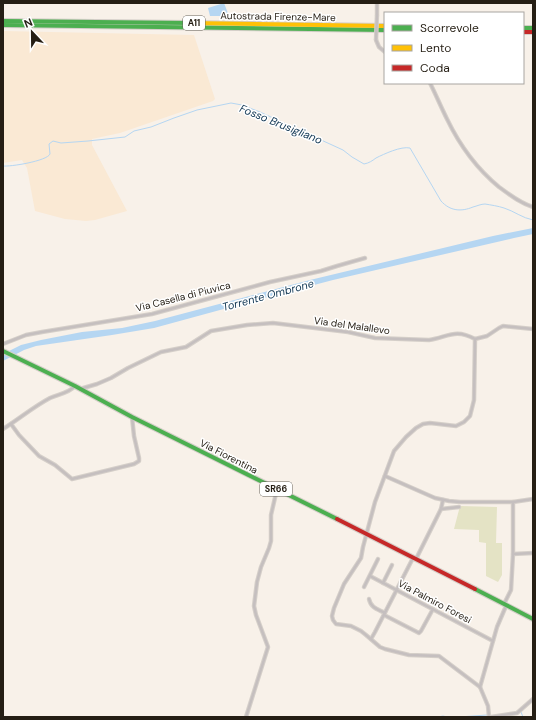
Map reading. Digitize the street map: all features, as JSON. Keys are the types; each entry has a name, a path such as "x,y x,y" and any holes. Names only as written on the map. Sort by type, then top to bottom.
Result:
{"main road":[{"name":"Autostrada Firenze-Mare","path":"3,21 384,26"},
{"name":"Autostrada Firenze-Mare","path":"3,25 384,30"},
{"name":"Via Fiorentina","path":"3,351 76,386 132,417 533,619"}],"street":[{"path":"377,3 376,40 379,47 384,51"},
{"path":"430,84 447,120 467,154 476,165 515,199 533,207"},
{"name":"Via Casella di Piuvica","path":"3,344 26,335 152,314 270,282 321,271 365,258"},
{"name":"Via del Malallevo","path":"80,389 111,378 161,352 186,347 211,331 245,325 273,323 348,332 375,338 429,340 453,333 459,333 469,335 474,339"},
{"path":"533,329 503,326 487,336 474,339 474,400 470,416 459,425 452,426 426,423 416,428 394,451 375,502 361,558 344,584 334,608 332,618 333,622 336,624 351,626 364,633 380,647 390,651 409,655 439,656 480,687 488,706 490,717 517,713 533,699"},
{"path":"3,429 33,408 76,386"},
{"path":"11,424 38,456 55,466 72,479 138,462 139,458 134,440 132,417"},
{"path":"133,428 140,420"},
{"path":"385,476 443,500 460,502 513,502 533,499"},
{"path":"246,717 268,647 254,606 257,582 271,540 272,515 277,489"},
{"path":"371,639 441,509 443,500"},
{"path":"480,687 497,624 511,590 513,502"},
{"path":"441,509 459,507"},
{"path":"512,554 533,553"},
{"path":"364,587 378,559"},
{"path":"383,583 392,565"},
{"name":"Via Palmiro Foresi","path":"370,576 493,641"},
{"path":"369,599 372,606 418,633 422,629 433,608"}],"shaded area":[{"path":"3,31 194,35 215,99 213,101 120,133 92,139 92,145 127,211 86,221 65,219 35,211 27,168 22,160 3,163"}],"green space":[{"path":"460,506 497,507 496,543 502,543 502,575 498,582 486,576 486,543 479,542 479,530 454,529"}],"water":[{"path":"224,3 229,16 210,16 208,8"},
{"name":"Torrente Ombrone","path":"533,228 533,234 333,280 154,328 36,346 24,350 3,361 3,354 21,345 82,332 122,328 155,321 310,280 493,236"}],"waterway":[{"name":"Fosso Brusigliano","path":"3,166 28,163 47,157 50,154 49,144 53,141 61,143 125,137 134,131 151,127 197,110 231,103 242,105 260,112 343,150 364,164 393,151 402,148 410,148 441,201 448,207 456,210 464,210 485,204 504,208 525,218 533,220"},
{"path":"521,712 523,717"},
{"path":"459,717 487,715"},
{"path":"438,717 447,717"}],"traffic: fast":[{"path":"3,21 190,23"},
{"path":"3,25 384,30"},
{"path":"524,28 533,28"},
{"path":"3,351 337,519"},
{"path":"475,589 533,619"}],"traffic: slow":[{"path":"190,23 384,26"}],"traffic: jam":[{"path":"524,32 533,32"},
{"path":"337,519 475,589"}]}
